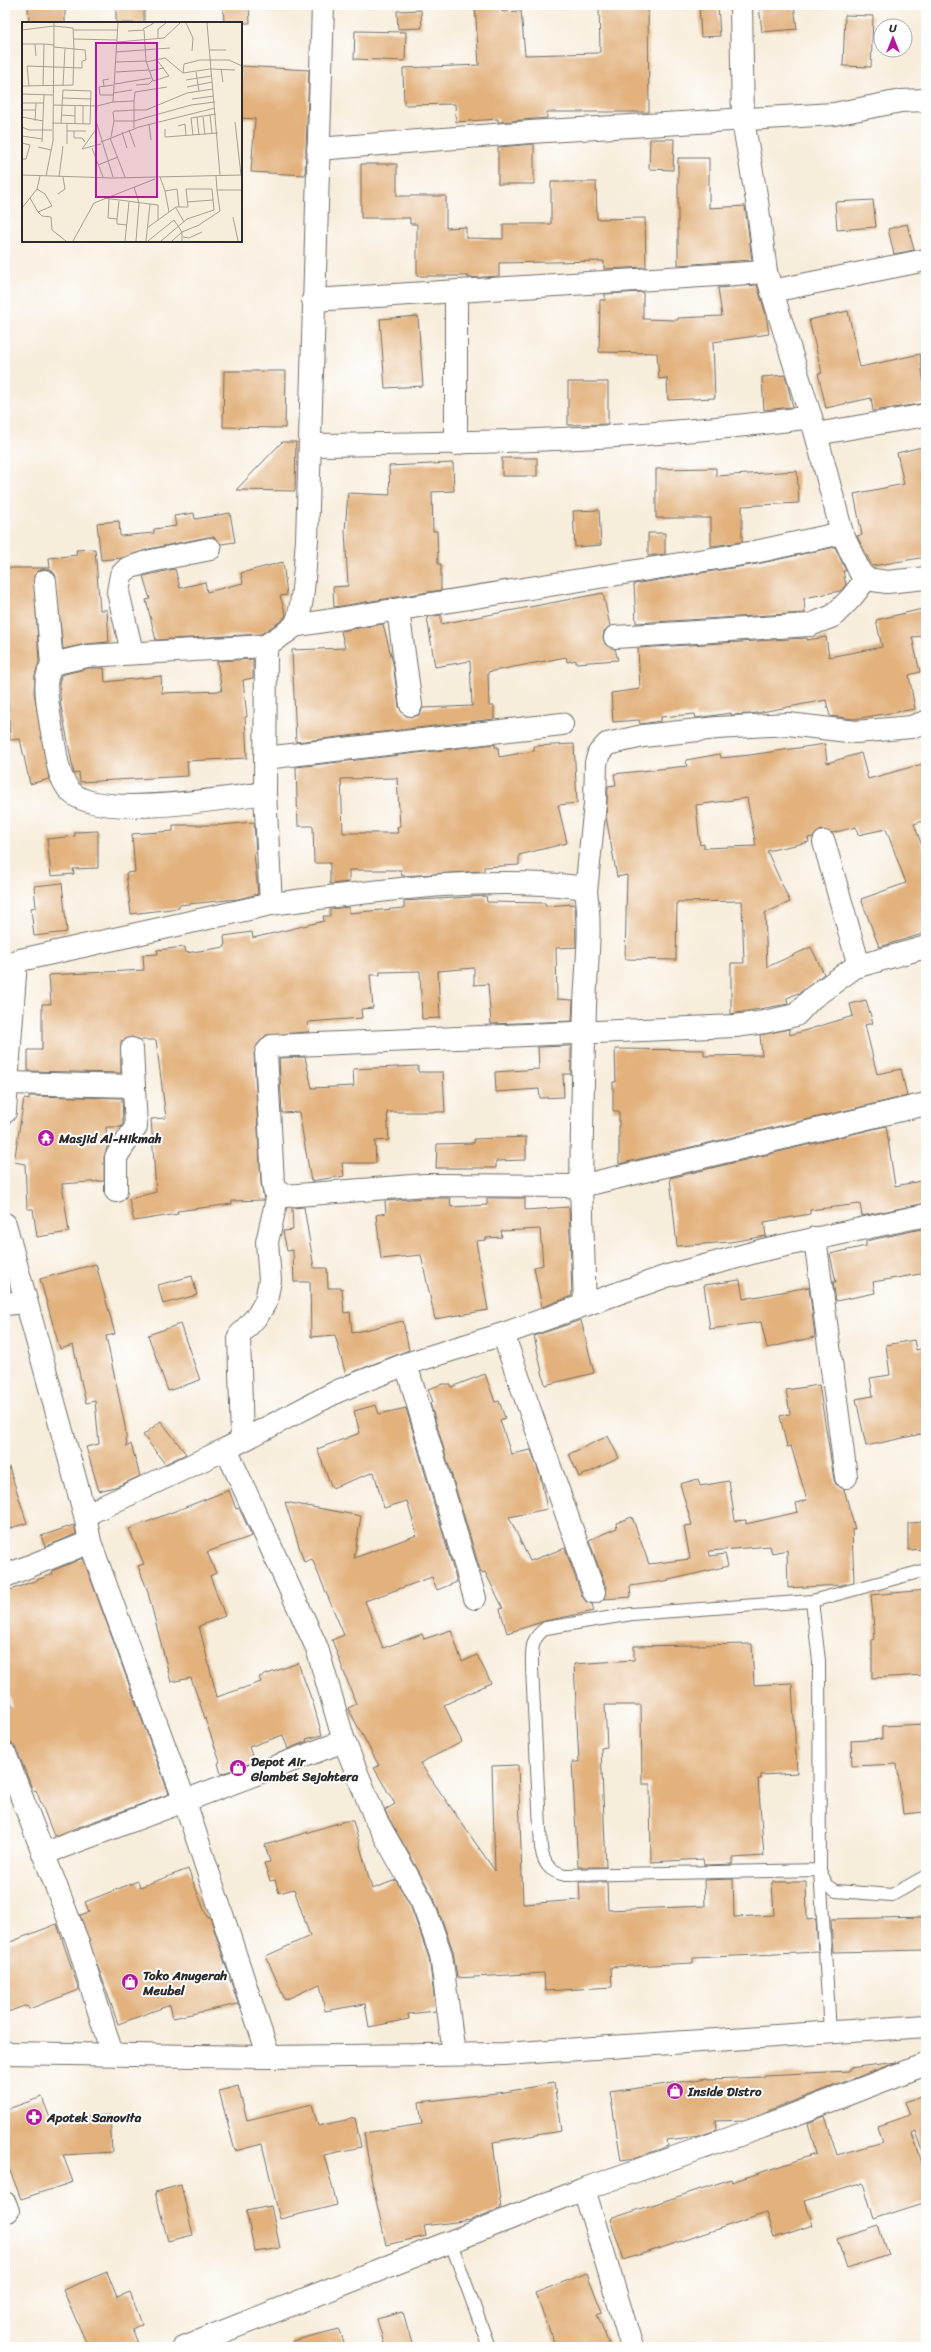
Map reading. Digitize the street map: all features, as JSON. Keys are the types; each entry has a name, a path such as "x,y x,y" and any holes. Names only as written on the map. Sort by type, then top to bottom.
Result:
{"main road":[{"path":"294,626 300,614 307,540 313,300 324,5"},
{"path":"741,5 743,120 769,282 814,425 842,533 860,572 866,579 887,582 926,578"},
{"path":"318,149 530,132 834,114 901,100 926,100"},
{"path":"313,300 456,293 769,282 926,260"},
{"path":"456,293 456,444"},
{"path":"310,445 456,444 587,438 720,428 814,425 926,415"},
{"path":"52,664 87,656 132,652 266,646 294,626 755,552 842,533"},
{"path":"132,652 118,592 121,575 128,568 145,563 210,549"},
{"path":"615,637 810,624 833,616 851,598 866,579"},
{"path":"45,581 52,664 46,679 51,728 61,779 72,793 94,802 123,806 177,804 265,792"},
{"path":"398,610 411,705"},
{"path":"266,646 264,758 271,904"},
{"path":"585,1305 581,1186 588,922 586,892 595,804 596,763 599,753 607,744 643,736 717,728 788,724 856,732 911,727 926,722"},
{"path":"264,758 562,724"},
{"path":"824,842 859,966"},
{"path":"5,1112 10,962 271,904 389,890 509,881 579,887 586,892"},
{"path":"454,2054 441,1955 432,1928 422,1902 376,1820 344,1741 317,1648 234,1444 239,1336 258,1315 266,1301 270,1280 267,1242 278,1194 273,1183 266,1053 272,1046 735,1026 773,1020 796,1015 812,998 859,966 926,947"},
{"path":"116,1191 116,1157 136,1127 132,1049"},
{"path":"7,1083 134,1086"},
{"path":"278,1194 292,1196 425,1185 581,1186 926,1104"},
{"path":"85,1515 234,1444 338,1391 406,1364 503,1334 667,1276 763,1250 926,1215"},
{"path":"5,1224 15,1303 85,1515 90,1542 185,1802 269,2057"},
{"path":"815,1238 846,1477"},
{"path":"503,1334 594,1592"},
{"path":"406,1364 474,1598"},
{"path":"5,1576 90,1542"},
{"path":"43,1854 185,1802 344,1741"},
{"path":"5,1754 78,1943 112,2054"},
{"path":"5,2053 269,2057 511,2053 926,2026"},
{"path":"195,2345 584,2189 762,2126 926,2064"},
{"path":"584,2189 632,2347"}],"lane":[{"path":"820,1870 565,1874 555,1872 546,1866 541,1848 532,1642 538,1634 546,1628 632,1614 812,1601 905,1574 926,1570"},
{"path":"812,1601 819,1661 820,1870 830,2032"},
{"path":"820,1870 827,1885 836,1891 856,1894 892,1895 926,1876"},
{"path":"451,2243 489,2347"}],"building":[{"path":"28,5 65,5 65,22 29,22"},
{"path":"116,5 144,5 144,22 116,22"},
{"path":"223,5 249,5 250,23 224,22"},
{"path":"475,5 502,5 502,12 521,11 525,55 598,53 600,52 599,5 648,5 649,112 547,112 547,118 498,122 498,119 456,122 455,104 404,105 403,68 479,65"},
{"path":"699,5 718,5 720,36 701,37"},
{"path":"759,5 794,5 797,29 762,32"},
{"path":"421,10 422,28 398,29 397,11"},
{"path":"845,15 873,16 871,67 843,66"},
{"path":"355,31 406,32 405,61 354,59"},
{"path":"242,66 309,70 305,175 251,172 255,119 242,118"},
{"path":"650,139 674,139 673,170 649,169"},
{"path":"534,144 534,184 498,184 498,147"},
{"path":"678,158 709,158 709,208 745,206 752,260 678,265"},
{"path":"361,164 397,164 397,196 446,196 446,228 466,227 466,238 503,239 503,224 551,224 551,182 596,182 597,219 645,218 646,267 604,269 604,261 499,263 499,276 468,278 468,276 417,276 417,224 410,224 410,218 361,218"},
{"path":"873,200 876,227 837,230 835,202"},
{"path":"907,224 914,250 894,254 888,229"},
{"path":"757,285 766,315 769,334 713,342 715,398 668,400 667,378 659,379 657,353 599,352 600,300 605,300 605,294 643,292 643,319 678,320 678,318 722,316 718,288"},
{"path":"848,311 860,367 920,354 926,403 873,411 871,398 826,408 818,373 822,373 809,320"},
{"path":"418,316 423,386 385,388 380,319"},
{"path":"224,371 286,371 285,428 223,427"},
{"path":"785,375 793,407 764,410 762,377"},
{"path":"568,382 608,382 608,424 568,425"},
{"path":"282,442 296,442 295,491 236,490"},
{"path":"926,446 926,557 872,566 857,536 862,535 854,494 904,484 897,453"},
{"path":"502,458 537,458 537,476 502,476"},
{"path":"453,463 454,491 432,492 433,531 437,531 438,564 441,564 441,590 334,607 333,587 348,586 345,531 348,493 390,495 389,466"},
{"path":"716,468 716,476 797,471 799,503 742,506 742,542 711,546 711,518 656,518 656,469"},
{"path":"599,510 601,545 575,547 573,511"},
{"path":"194,513 195,519 230,513 235,542 221,544 214,537 208,537 149,549 122,558 101,560 97,523 119,521 120,536 154,533 154,529 176,526 174,516"},
{"path":"648,533 665,533 665,554 648,556"},
{"path":"835,547 846,571 843,571 846,585 840,591 804,598 805,613 636,623 634,584 757,564"},
{"path":"95,549 100,610 107,610 109,642 86,644 63,649 55,574 51,570 44,569 38,571 34,576 39,662 35,675 34,692 49,779 30,784 20,739 10,740 5,648 7,568 50,568 49,558 77,555 76,550"},
{"path":"283,562 287,595 280,596 286,615 281,621 261,634 156,640 146,600 150,599 143,576 175,569 180,588 205,582 207,592 243,583 241,573"},
{"path":"603,593 610,626 604,631 603,638 605,644 615,649 618,660 576,663 576,660 567,662 566,657 488,672 489,706 494,706 494,719 296,742 292,650 345,648 341,631 383,624 393,663 399,707 406,716 413,717 419,715 423,708 472,706 470,661 435,667 427,617 441,615 441,624"},
{"path":"926,608 926,636 912,637 920,672 909,675 915,709 854,719 830,716 826,700 751,714 731,715 731,713 696,718 695,714 661,717 661,721 640,724 639,720 613,722 611,693 640,689 638,648 807,638 807,640 826,637 829,657 882,647 876,620"},
{"path":"253,659 253,678 243,680 247,717 245,717 247,758 187,761 188,776 80,782 79,772 74,774 61,706 59,684 61,675 89,668 104,668 105,682 161,676 162,693 222,691 217,661"},
{"path":"495,744 495,747 498,747 499,757 534,751 534,746 574,744 577,803 558,805 567,843 519,855 519,865 484,867 484,871 402,876 401,870 349,870 349,882 330,884 330,863 314,863 313,826 298,826 296,767","holes":["397,778 400,826 397,827 398,833 343,833 341,779"]},
{"path":"825,744 827,763 861,753 868,779 926,763 926,820 914,824 926,856 926,933 879,947 861,899 906,883 886,829 858,835 856,827 832,833 821,830 813,837 808,838 809,842 767,851 790,902 765,913 767,967 811,947 824,974 801,992 787,998 788,1004 731,1014 731,963 744,963 742,901 677,902 676,960 625,959 627,875 617,877 606,817 608,786 616,785 614,774 687,766 686,760 720,754 721,758","holes":["747,798 756,846 704,848 704,844 700,845 696,805"]},
{"path":"254,822 256,853 254,853 258,894 238,899 179,905 179,908 131,914 126,873 135,872 132,834 173,831 173,825 221,825"},
{"path":"98,831 98,868 73,869 74,874 51,876 47,839 75,836 75,832"},
{"path":"62,883 67,932 34,936 31,908 36,907 34,886"},
{"path":"486,896 487,902 545,903 545,906 575,904 576,947 556,948 557,999 573,1000 572,1021 491,1024 488,984 474,985 474,968 438,971 440,1018 422,1019 420,971 380,972 380,975 370,975 373,1008 361,1009 362,1018 308,1022 309,1032 266,1035 257,1045 254,1054 261,1184 264,1200 232,1201 232,1204 177,1211 178,1214 134,1221 129,1199 156,1192 151,1119 166,1118 156,1040 141,1040 132,1037 121,1041 121,1073 28,1071 28,1050 42,1050 42,1004 51,1004 49,975 144,970 143,955 158,954 157,950 185,947 186,953 225,947 224,936 252,932 253,938 324,921 323,916 330,916 330,909 349,907 349,913 404,908 404,901"},
{"path":"866,1000 873,1023 865,1025 877,1074 901,1069 907,1096 619,1164 619,1111 613,1111 613,1082 616,1082 615,1049 704,1050 704,1056 762,1055 760,1035 789,1029 790,1035 853,1016 850,1004"},
{"path":"571,1046 571,1074 563,1074 564,1097 540,1098 539,1089 496,1092 495,1072 539,1069 538,1047"},
{"path":"305,1057 312,1088 354,1086 353,1069 418,1066 418,1072 443,1072 445,1112 387,1112 389,1140 375,1141 376,1163 342,1163 344,1176 311,1181 299,1112 282,1113 279,1058"},
{"path":"29,1096 122,1098 123,1124 121,1127 106,1127 107,1148 104,1157 104,1181 62,1184 69,1232 37,1237 33,1209 27,1209 25,1164 14,1162 24,1099 29,1100"},
{"path":"886,1126 895,1186 926,1180 926,1203 862,1216 860,1204 810,1210 810,1214 764,1222 766,1236 730,1242 677,1246 670,1178"},
{"path":"526,1137 526,1160 496,1161 496,1168 436,1168 437,1144 474,1143 474,1139"},
{"path":"450,1198 451,1207 487,1205 487,1198 525,1198 525,1210 569,1207 572,1296 542,1307 534,1267 543,1265 540,1229 501,1231 502,1237 486,1238 486,1240 476,1241 488,1310 435,1319 421,1255 381,1259 376,1215 386,1213 385,1201"},
{"path":"304,1207 314,1268 327,1268 328,1288 342,1288 344,1313 350,1312 352,1333 403,1321 409,1350 346,1375 335,1335 311,1337 310,1282 294,1282 293,1250 287,1251 283,1231 293,1230 292,1208"},
{"path":"926,1228 926,1273 873,1282 875,1293 836,1301 833,1282 836,1282 830,1254 866,1246 866,1241"},
{"path":"96,1264 115,1334 106,1336 125,1426 127,1447 131,1444 140,1476 118,1486 99,1491 86,1447 99,1444 95,1401 86,1403 73,1345 60,1349 40,1279"},
{"path":"192,1276 197,1295 163,1304 158,1285"},
{"path":"740,1280 743,1299 809,1287 815,1337 767,1348 761,1322 710,1329 704,1285"},
{"path":"581,1320 594,1373 545,1385 534,1336"},
{"path":"180,1324 200,1380 168,1391 148,1335"},
{"path":"914,1340 916,1350 926,1348 926,1433 866,1446 856,1399 873,1396 870,1378 890,1375 886,1345"},
{"path":"485,1374 495,1402 499,1401 505,1418 500,1420 511,1454 531,1450 540,1475 547,1509 509,1517 530,1561 565,1548 582,1596 586,1602 592,1604 594,1611 545,1621 507,1633 500,1609 503,1608 485,1572 481,1573 430,1403 433,1402 428,1389 443,1384 451,1384 451,1387"},
{"path":"819,1385 834,1479 836,1485 844,1489 855,1529 852,1530 854,1582 841,1585 788,1588 787,1550 772,1553 770,1546 709,1551 710,1556 725,1554 728,1566 665,1581 630,1586 631,1597 604,1599 606,1588 589,1540 617,1528 616,1523 632,1517 649,1564 690,1559 684,1526 692,1525 680,1484 698,1479 700,1486 729,1481 735,1521 746,1520 746,1524 798,1512 796,1503 807,1500 791,1446 787,1447 780,1416 790,1414 786,1390"},
{"path":"376,1405 379,1414 406,1408 457,1582 437,1590 432,1577 365,1601 383,1648 422,1634 424,1639 451,1630 462,1662 477,1655 491,1683 444,1705 462,1742 420,1763 495,1871 492,1766 518,1765 523,1904 580,1900 579,1882 607,1882 608,1910 705,1906 704,1880 733,1879 734,1917 774,1915 772,1882 806,1882 807,1920 816,1919 818,1952 693,1958 693,1963 611,1967 612,1987 545,1991 544,1973 457,1978 453,1951 434,1898 387,1815 385,1810 395,1804 374,1768 379,1766 348,1708 356,1704 332,1640 344,1635 312,1559 304,1562 285,1502 361,1516 354,1558 417,1535 407,1501 384,1508 374,1472 332,1488 317,1449 360,1433 354,1411"},
{"path":"161,1421 186,1454 165,1464 143,1435"},
{"path":"608,1436 619,1458 579,1477 569,1454"},
{"path":"5,1467 9,1467 27,1523 5,1530"},
{"path":"229,1490 236,1509 239,1508 252,1536 207,1552 216,1573 210,1576 225,1616 199,1626 217,1697 261,1682 259,1677 298,1663 314,1706 322,1735 306,1739 307,1741 288,1749 283,1735 249,1747 254,1762 221,1774 218,1763 220,1762 191,1678 171,1682 147,1589 138,1566 144,1564 129,1529"},
{"path":"926,1522 926,1549 908,1550 908,1523"},
{"path":"74,1525 76,1534 45,1547 41,1536"},
{"path":"83,1558 169,1794 54,1836 36,1790 33,1791 17,1750 13,1744 5,1742 5,1709 13,1707 5,1681 5,1592 53,1574 52,1571"},
{"path":"926,1590 926,1675 872,1678 872,1640 875,1639 871,1595"},
{"path":"752,1644 754,1685 792,1683 797,1773 761,1775 761,1779 758,1779 764,1856 733,1858 733,1864 704,1865 703,1859 651,1862 650,1784 642,1784 641,1705 605,1705 607,1747 601,1748 606,1867 578,1867 572,1762 579,1762 574,1664 634,1660 634,1646"},
{"path":"926,1724 926,1812 903,1814 897,1764 852,1766 851,1741 882,1739 882,1726"},
{"path":"345,1821 353,1821 372,1889 396,1880 411,1907 429,1958 436,2011 408,2014 409,2019 369,2027 365,2004 325,2011 320,1984 285,2000 266,1956 310,1936 294,1889 279,1893 275,1880 270,1881 264,1863 270,1862 265,1845"},
{"path":"188,1869 207,1917 210,1917 238,2004 173,2018 170,2005 118,2024 80,1915 89,1912 85,1902 138,1881 140,1887"},
{"path":"926,1917 926,1950 833,1952 831,1919"},
{"path":"57,1924 79,1990 29,2009 27,2005 5,2013 5,1944"},
{"path":"897,2062 744,2120 715,2121 716,2130 699,2136 667,2140 668,2146 636,2158 621,2160 610,2092 709,2078 764,2077 764,2075 849,2071 849,2068"},
{"path":"554,2083 561,2131 493,2142 501,2208 471,2220 424,2226 426,2236 386,2245 372,2182 364,2133 422,2124 419,2102 505,2092"},
{"path":"238,2086 247,2120 312,2104 318,2126 355,2118 361,2147 324,2155 337,2205 280,2219 262,2144 235,2151 219,2091"},
{"path":"926,2094 926,2153 924,2154 916,2131 912,2133 926,2175 926,2202 874,2219 863,2183 805,2201 813,2225 774,2238 766,2213 624,2260 610,2219 731,2179 732,2182 816,2154 808,2123 825,2116 837,2155 882,2142 877,2126 910,2115 905,2102"},
{"path":"42,2097 50,2118 110,2115 112,2152 63,2155 73,2182 21,2199 5,2158 5,2110"},
{"path":"181,2185 193,2235 168,2241 155,2192"},
{"path":"271,2206 280,2248 255,2252 246,2211"},
{"path":"878,2226 888,2255 847,2269 837,2239"},
{"path":"107,2272 117,2297 130,2292 142,2324 132,2329 138,2343 127,2347 88,2347 63,2290"},
{"path":"587,2273 602,2312 597,2314 610,2347 556,2347 535,2293"},
{"path":"403,2312 413,2347 385,2347 377,2319"},
{"path":"339,2329 346,2347 293,2347 292,2341"}],"place":[{"name":"Masjid Al-Hikmah","path":"46,1138"},
{"name":"Depot Air Glambet Sejahtera","path":"238,1768"},
{"name":"Toko Anugerah Meubel","path":"130,1982"},
{"name":"Inside Distro","path":"675,2091"},
{"name":"Apotek Sanovita","path":"34,2117"}]}
